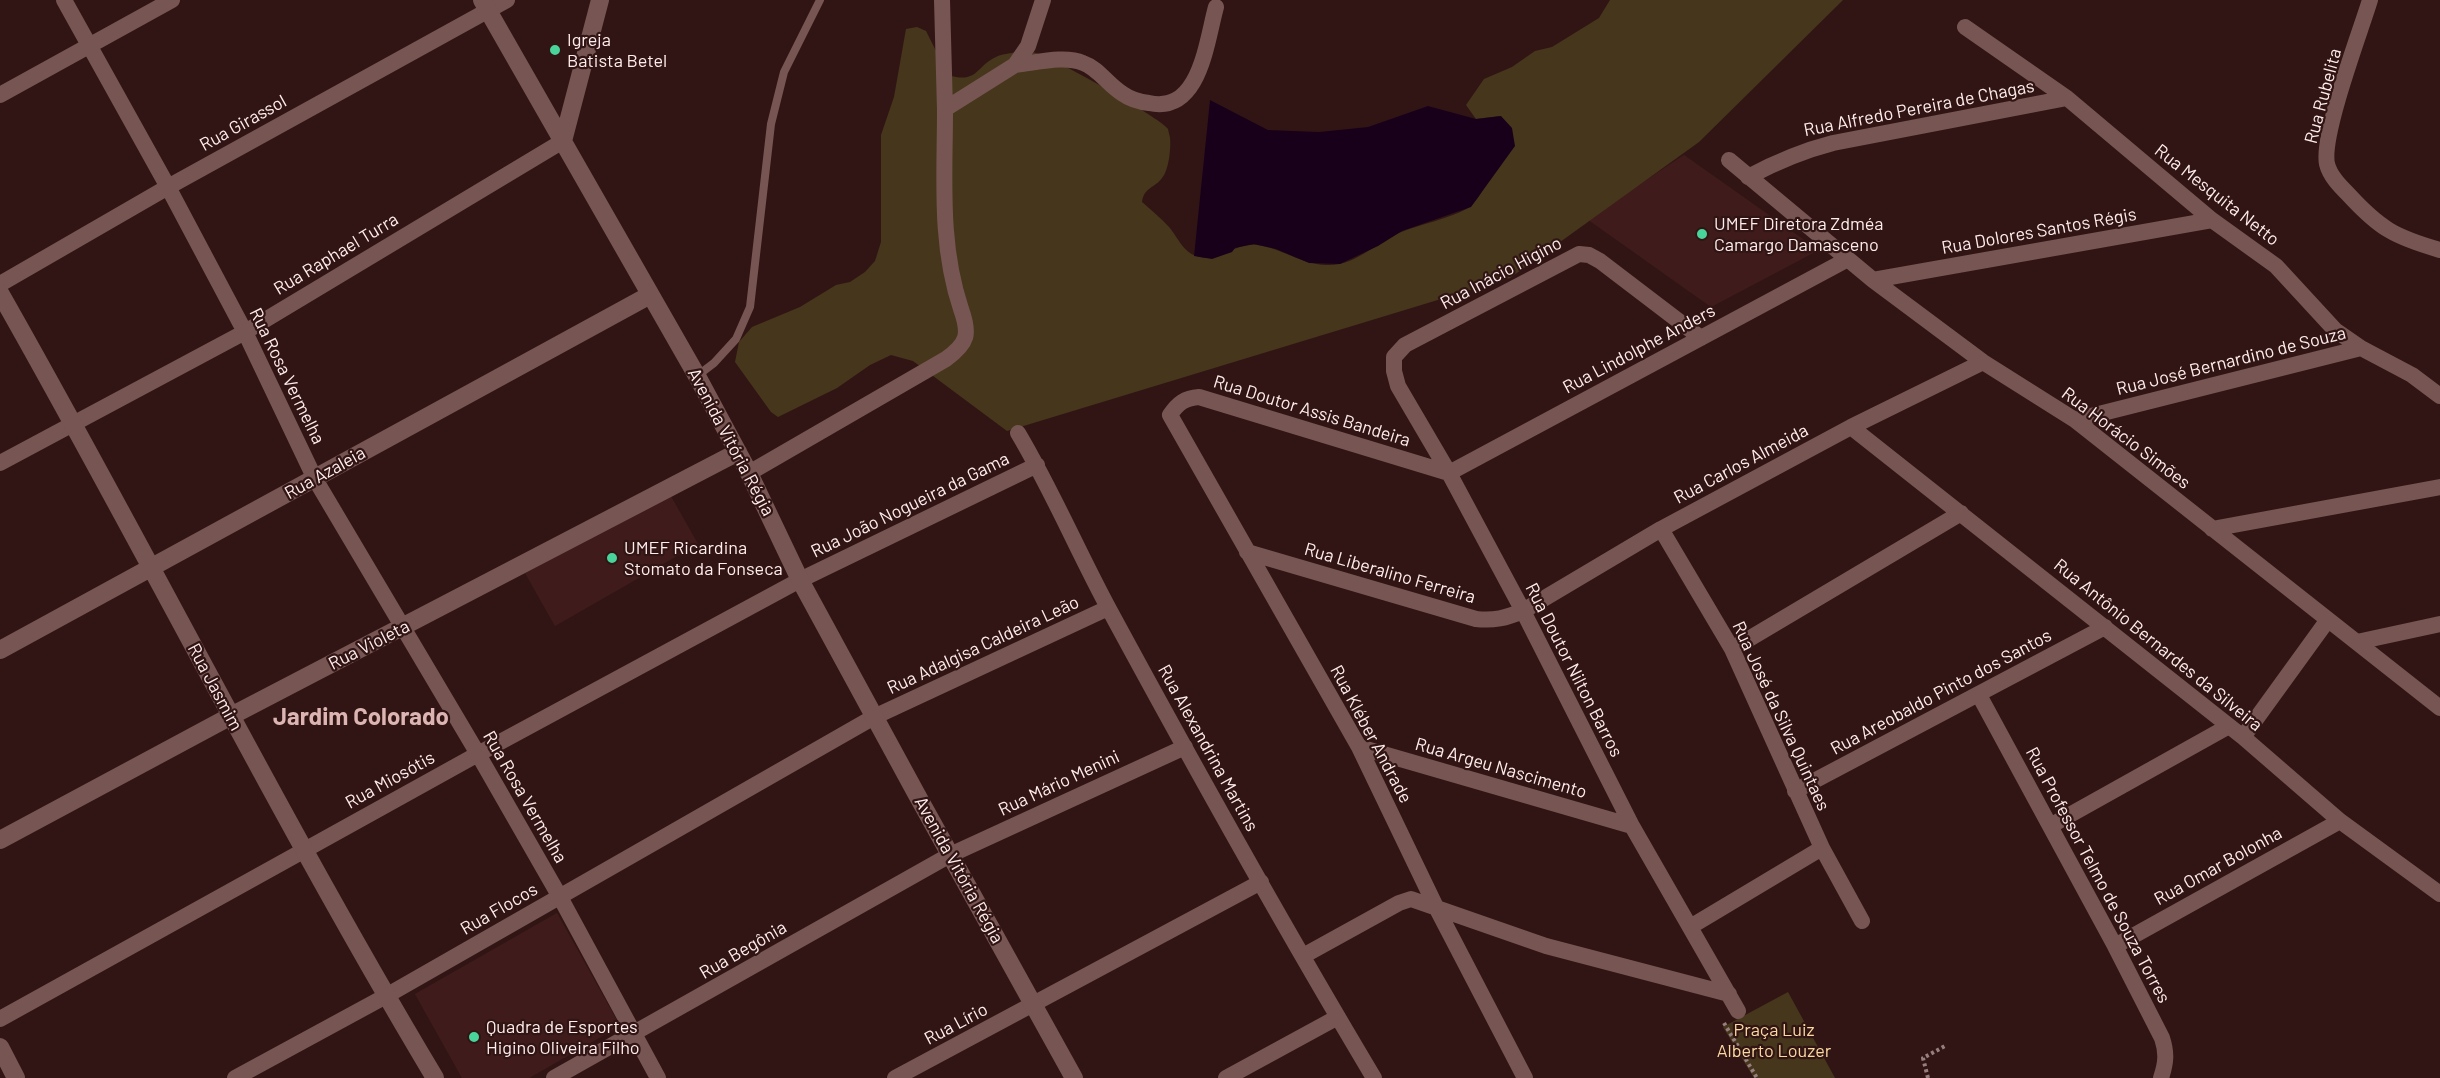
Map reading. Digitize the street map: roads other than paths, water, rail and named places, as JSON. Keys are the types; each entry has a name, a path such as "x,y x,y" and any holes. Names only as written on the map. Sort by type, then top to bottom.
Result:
{"street":[{"name":"Rua Rosa Vermelha","path":"64,0 168,187 245,332 315,479 405,626 560,897 658,1078"},
{"path":"0,95 172,0"},
{"name":"Rua Girassol","path":"0,284 484,5 507,0"},
{"path":"563,141 600,0"},
{"path":"749,473 946,359 959,350 965,342 966,323 953,284 943,206 945,109 942,0"},
{"path":"945,109 1000,76 1015,64 1028,46 1043,0"},
{"name":"Rua Rubelita","path":"2370,0 2329,135 2328,165 2341,187 2379,226 2403,239 2440,249"},
{"name":"Avenida Vitória Régia","path":"484,5 698,376 749,473 800,579 1074,1078"},
{"path":"1015,64 1071,60 1085,63 1123,94 1154,105 1171,104 1182,97 1194,82 1216,7"},
{"name":"Rua Mesquita Netto","path":"1965,27 2067,98 2212,220 2276,266 2335,330 2361,348 2412,375 2440,396"},
{"name":"Rua Alfredo Pereira de Chagas","path":"1748,177 1778,161 1833,143 2067,98"},
{"name":"Rua Raphael Turra","path":"0,463 245,332 563,141"},
{"name":"Rua Horácio Simões","path":"1730,160 1873,280 1983,362 2075,420 2440,708"},
{"name":"Rua Dolores Santos Régis","path":"1873,280 2212,220"},
{"name":"Rua Inácio Higino","path":"1404,345 1579,254 1589,255 1600,261 1701,338"},
{"name":"Rua Lindolphe Anders","path":"1449,473 1848,259"},
{"name":"Rua Jasmim","path":"0,293 74,424 304,850 435,1078"},
{"name":"Rua Azaleia","path":"0,650 650,295"},
{"name":"Rua Doutor Nilton Barros","path":"1404,345 1394,357 1394,371 1398,386 1449,473 1523,611 1632,826 1738,1011"},
{"name":"Rua José Bernardino de Souza","path":"2075,420 2361,348"},
{"name":"Rua Carlos Almeida","path":"1523,611 1662,529 1851,427 1983,362"},
{"name":"Rua Doutor Assis Bandeira","path":"1170,415 1177,405 1188,398 1199,397 1449,473"},
{"name":"Rua Kléber Andrade","path":"1170,415 1359,747 1436,907 1525,1078"},
{"name":"Rua Antônio Bernardes da Silveira","path":"1851,427 2243,737 2340,821 2440,894"},
{"name":"Rua Alexandrina Martins","path":"1018,433 1037,465 1108,608 1260,882 1374,1078"},
{"name":"Rua Violeta","path":"0,840 231,716 738,452"},
{"name":"Rua João Nogueira da Gama","path":"800,579 1037,465"},
{"path":"2212,529 2440,487"},
{"path":"1732,649 1961,513"},
{"name":"Rua José da Silva Quintaes","path":"1662,529 1732,649 1822,848 1862,921"},
{"name":"Rua Liberalino Ferreira","path":"1247,552 1476,619 1494,621 1523,611"},
{"name":"Rua Miosótis","path":"0,1019 478,754 800,579"},
{"name":"Rua Adalgisa Caldeira Leão","path":"874,717 1108,608"},
{"path":"2243,737 2327,621"},
{"path":"2357,642 2440,624"},
{"name":"Rua Areobaldo Pinto dos Santos","path":"1796,791 2105,627"},
{"name":"Rua Professor Telmo de Souza Torres","path":"1979,695 2115,946 2162,1038 2166,1063 2161,1078"},
{"name":"Rua Flocos","path":"235,1078 386,996 874,717"},
{"path":"2050,826 2229,726"},
{"name":"Rua Mário Menini","path":"950,855 1185,747"},
{"name":"Rua Argeu Nascimento","path":"1359,747 1632,826"},
{"name":"Rua Omar Bolonha","path":"2115,946 2340,821"},
{"path":"1690,927 1822,848"},
{"name":"Rua Begônia","path":"554,1078 950,855"},
{"name":"Rua Lírio","path":"895,1078 1260,882"},
{"path":"1303,956 1399,903 1411,899 1546,945 1729,994"},
{"path":"1226,1078 1338,1017"},
{"path":"0,1047 16,1078"}],"lane":[{"path":"698,376 714,363 736,339 750,308 771,124 784,72 820,0"}],"place":[{"name":"Igreja Batista Betel","path":"555,50"},
{"name":"UMEF Diretora Zdméa Camargo Damasceno","path":"1702,234"},
{"name":"UMEF Ricardina Stomato da Fonseca","path":"612,558"},
{"name":"Quadra de Esportes Higino Oliveira Filho","path":"474,1037"}],"district":[{"name":"Jardim Colorado","path":"361,717"}],"park label":[{"name":"Praça Luiz Alberto Louzer","path":"1774,1040"}]}
